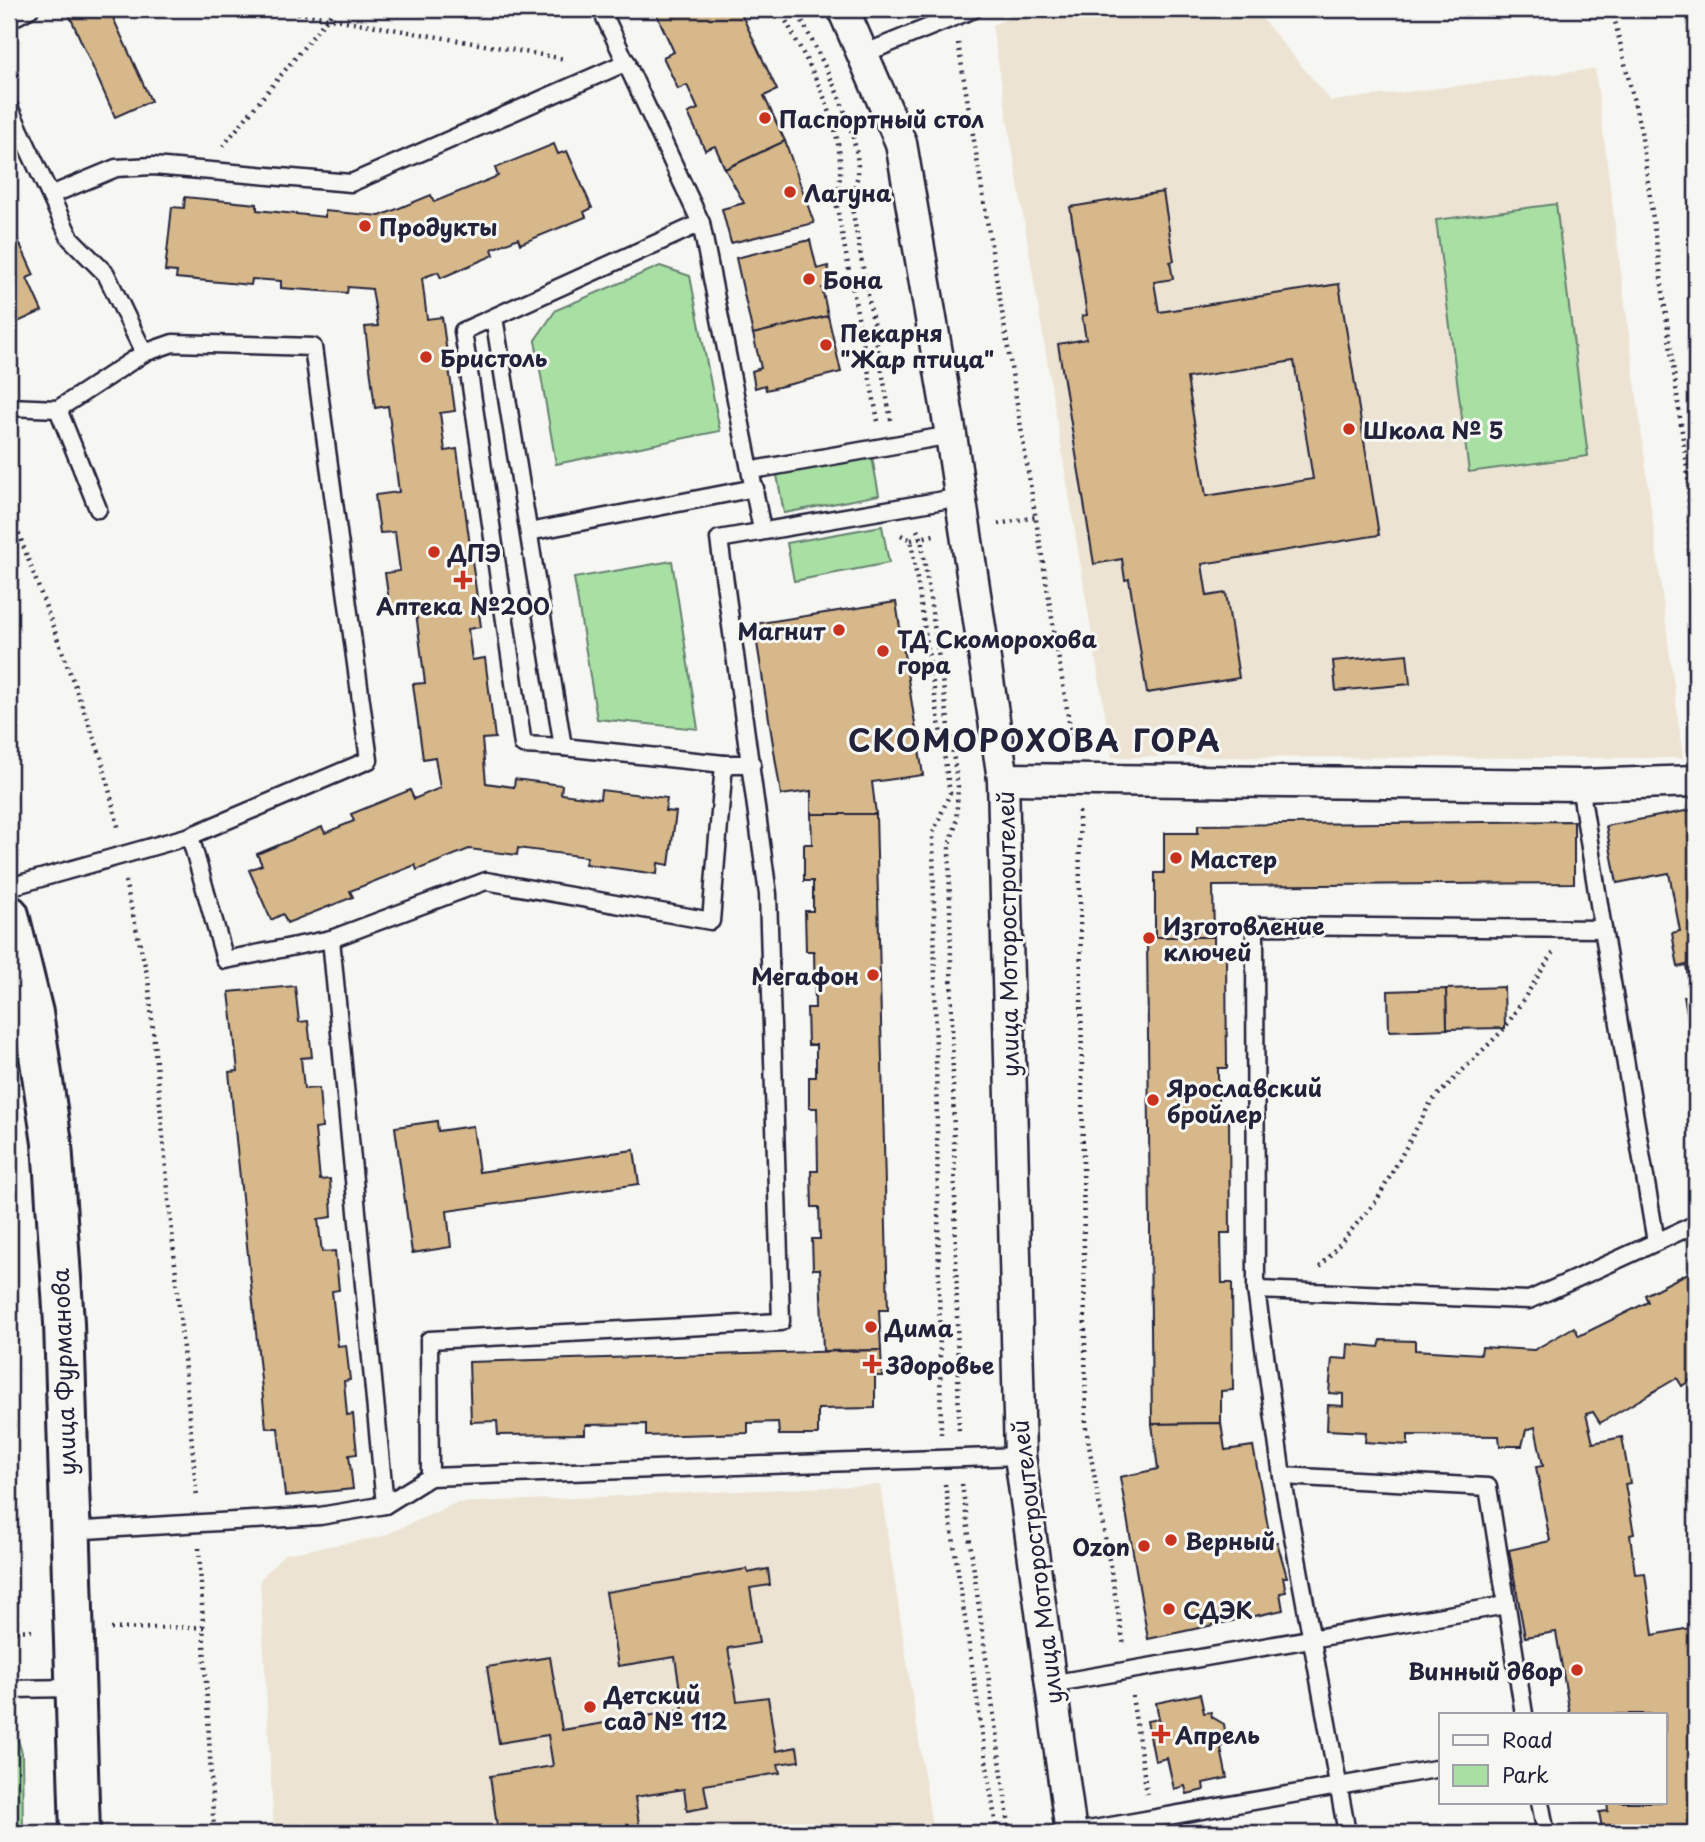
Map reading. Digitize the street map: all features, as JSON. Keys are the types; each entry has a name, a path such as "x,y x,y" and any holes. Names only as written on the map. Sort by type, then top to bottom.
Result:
{"main road":[{"name":"улица Фурманова","path":"9,915 33,1013 52,1143 64,1323 80,1833"}],"street":[{"name":"улица Моторостроителей","path":"843,9 901,143 961,497 1003,779 1020,1456 1071,1833"},
{"path":"1003,779 1580,785 1696,781"}],"lane":[{"path":"9,20 30,9"},
{"path":"601,9 620,65 701,223 753,470 762,530"},
{"path":"863,54 974,9"},
{"path":"51,195 116,168 153,166 351,183 620,65"},
{"path":"9,107 70,238 106,274 144,353"},
{"path":"701,223 463,331 523,745 724,764 752,764"},
{"path":"494,317 563,747"},
{"path":"9,407 58,409 144,353 173,343 313,348 369,760 190,836 9,887"},
{"path":"58,409 98,509"},
{"path":"753,470 951,435"},
{"path":"530,532 755,488"},
{"path":"430,1477 429,1340 781,1322 768,894 719,539 961,497"},
{"path":"190,836 225,960 331,939 486,881 711,920 724,764"},
{"path":"1580,785 1656,1242"},
{"path":"1347,1833 1283,1476 1256,1290 1255,926 1603,929"},
{"path":"331,939 385,1505"},
{"path":"1256,1290 1529,1300 1696,1224"},
{"path":"69,1531 320,1516 385,1505 430,1477 942,1461 1020,1456"},
{"path":"1283,1476 1488,1487 1524,1713"},
{"path":"1050,1684 1506,1605"},
{"path":"9,1689 74,1688"},
{"path":"1071,1833 1439,1768"},
{"path":"1540,1804 1546,1833"}],"path":[{"path":"276,9 620,65"},
{"path":"204,170 335,9"},
{"path":"780,9 826,103 839,139 842,179 836,202 890,446"},
{"path":"796,9 837,93 856,150 859,174 850,197 888,412 890,446"},
{"path":"1612,9 1641,131 1688,476 1692,663 1696,711"},
{"path":"953,18 1078,780 1086,1428 1148,1802 1146,1821"},
{"path":"901,507 921,538 958,788 956,824 949,846 960,1460 964,1511 1010,1833"},
{"path":"901,507 898,533 911,540 950,793 933,833 942,1461 997,1833"},
{"path":"9,508 101,757 148,978 198,1524 214,1833"},
{"path":"1298,1291 1377,1200 1431,1102 1505,1028 1544,971 1564,928"}],"shaded area":[{"name":"Школа № 5","path":"1031,9 1254,9 1331,101 1595,69 1683,758 1112,757 992,25"},
{"name":"Детский сад № 112","path":"880,1485 933,1833 274,1833 260,1580 284,1554 381,1537 456,1503"}],"green space":[{"path":"1556,204 1588,456 1469,472 1436,220"},
{"path":"660,266 690,276 720,431 556,464 535,340 556,310"},
{"path":"872,457 879,495 784,513 777,475"},
{"path":"882,526 889,563 794,581 787,543"},
{"path":"672,561 698,729 597,719 574,578"},
{"path":"9,1740 18,1740 22,1753 23,1833 9,1833"}],"building":[{"path":"75,9 109,9 151,101 115,117 68,12"},
{"path":"654,9 739,9 777,90 764,96 785,141 725,169 715,146 705,150 688,113 698,109 687,85 678,89 663,57 674,52"},
{"path":"785,141 814,223 731,243 722,209 744,203 725,169"},
{"name":"ДПЭ","path":"554,144 558,154 567,151 592,208 584,212 586,217 520,244 518,238 492,249 494,255 441,278 438,272 422,278 427,319 442,317 455,411 440,413 445,451 457,449 481,627 468,629 472,660 485,658 495,738 482,739 486,783 514,787 515,779 562,785 561,794 600,799 601,790 667,798 665,811 676,812 669,865 658,863 657,874 585,864 587,857 518,848 517,855 469,849 417,870 415,865 350,891 353,897 287,923 283,914 271,920 249,870 262,865 257,854 322,827 325,833 354,821 351,814 410,790 414,799 440,788 435,757 423,759 413,684 425,683 415,605 390,609 385,573 400,571 395,532 380,533 375,495 399,492 388,406 375,408 365,327 378,326 372,289 348,287 347,293 281,288 281,281 252,279 251,285 176,278 177,272 165,271 172,207 184,208 185,197 257,204 257,210 325,217 325,211 380,216 431,195 434,202 498,176 495,168"},
{"path":"1163,192 1174,261 1170,262 1173,279 1154,282 1159,312 1339,284 1379,535 1202,564 1207,596 1226,593 1239,678 1147,693 1129,579 1125,580 1122,559 1094,564 1058,344 1086,339 1082,316 1087,315 1070,207","holes":["1294,361 1313,479 1206,496 1187,378"]},
{"path":"9,220 34,275 27,278 42,311 9,326"},
{"path":"810,240 817,269 828,266 832,286 822,288 828,316 753,334 736,258"},
{"path":"828,316 841,372 766,390 765,385 755,388 752,371 761,368 753,334"},
{"path":"896,602 923,775 872,782 876,814 811,814 811,791 781,795 754,624"},
{"path":"1407,654 1410,684 1336,691 1333,661"},
{"path":"1696,809 1696,1033 1691,1034 1684,996 1692,995 1686,965 1678,967 1672,933 1680,931 1669,873 1617,883 1606,826"},
{"path":"811,814 876,814 888,1310 879,1310 881,1350 823,1351 820,1269 813,1269 812,1239 820,1239 819,1207 812,1207 811,1171 818,1171 817,1108 809,1108 809,1077 816,1077 816,1045 808,1045 807,1008 815,1008 814,951 806,951 805,911 813,911 813,881 804,881 804,844 812,844"},
{"path":"1574,821 1574,883 1213,886 1214,937 1155,938 1155,873 1164,873 1164,833 1198,833 1198,825"},
{"path":"1147,937 1214,937 1214,957 1226,957 1227,1068 1218,1068 1218,1119 1229,1119 1230,1233 1221,1233 1222,1283 1232,1283 1233,1390 1221,1391 1221,1423 1152,1424"},
{"path":"295,986 299,1022 308,1021 312,1057 301,1058 304,1089 319,1088 322,1128 315,1129 320,1180 330,1179 332,1217 318,1219 322,1252 335,1251 339,1290 332,1291 338,1346 346,1345 350,1380 344,1381 347,1415 353,1414 357,1454 349,1455 353,1489 285,1496 278,1428 266,1428 229,1072 238,1071 229,992"},
{"path":"1504,987 1505,1028 1447,1029 1446,989"},
{"path":"1446,989 1447,1029 1389,1031 1388,991"},
{"path":"437,1121 438,1131 473,1126 479,1172 634,1150 639,1184 447,1211 451,1247 412,1253 395,1127"},
{"path":"1696,1269 1696,1376 1682,1386 1677,1378 1600,1423 1593,1412 1586,1414 1593,1443 1622,1437 1630,1483 1625,1484 1634,1534 1630,1535 1635,1574 1645,1573 1653,1635 1695,1627 1696,1822 1687,1824 1689,1833 1603,1833 1599,1812 1608,1811 1607,1804 1666,1804 1666,1713 1570,1713 1556,1632 1525,1637 1509,1550 1550,1541 1536,1467 1543,1466 1535,1427 1526,1430 1522,1446 1500,1446 1499,1436 1408,1435 1408,1445 1365,1442 1366,1432 1327,1430 1328,1405 1343,1406 1343,1394 1329,1393 1332,1358 1347,1359 1348,1344 1379,1347 1381,1340 1415,1341 1415,1350 1481,1354 1482,1347 1534,1350 1574,1327 1579,1336 1648,1302 1645,1295"},
{"path":"881,1350 882,1376 875,1376 875,1408 818,1409 818,1435 779,1435 778,1422 748,1423 748,1433 646,1436 646,1424 585,1425 585,1434 498,1435 497,1421 471,1422 469,1362"},
{"path":"1221,1423 1225,1450 1253,1446 1271,1543 1277,1542 1287,1577 1283,1577 1286,1592 1280,1593 1283,1610 1148,1639 1120,1477 1158,1469 1152,1424"},
{"path":"747,1569 748,1573 768,1569 770,1585 750,1588 759,1643 728,1648 737,1701 768,1697 776,1751 797,1747 799,1761 778,1764 780,1773 704,1785 708,1807 687,1811 684,1789 635,1797 640,1831 498,1833 490,1776 553,1766 548,1735 499,1743 487,1667 550,1657 562,1730 683,1710 675,1657 618,1666 606,1592"},
{"path":"1200,1694 1204,1713 1211,1712 1212,1717 1224,1724 1226,1737 1221,1749 1227,1778 1203,1783 1204,1790 1187,1794 1185,1786 1174,1789 1167,1758 1155,1761 1147,1721 1159,1719 1156,1703"}],"place":[{"name":"Паспортный стол","path":"765,118"},
{"name":"Лагуна","path":"790,192"},
{"name":"Продукты","path":"365,226"},
{"name":"Бона","path":"809,279"},
{"name":"Пекарня \"Жар птица\"","path":"826,345"},
{"name":"Бристоль","path":"426,357"},
{"name":"Школа № 5","path":"1349,429"},
{"name":"ДПЭ","path":"434,552"},
{"name":"Аптека №200","path":"463,580"},
{"name":"Магнит","path":"839,630"},
{"name":"ТД Скоморохова гора","path":"883,651"},
{"name":"Мастер","path":"1176,858"},
{"name":"Изготовление ключей","path":"1149,938"},
{"name":"Мегафон","path":"873,975"},
{"name":"Ярославский бройлер","path":"1153,1100"},
{"name":"Дима","path":"871,1327"},
{"name":"Здоровье","path":"872,1364"},
{"name":"Верный","path":"1171,1540"},
{"name":"Ozon","path":"1144,1546"},
{"name":"СДЭК","path":"1169,1609"},
{"name":"Винный двор","path":"1577,1670"},
{"name":"Детский сад № 112","path":"590,1707"},
{"name":"Апрель","path":"1161,1734"}],"district":[{"name":"СКОМОРОХОВА ГОРА","path":"1035,739"}]}
